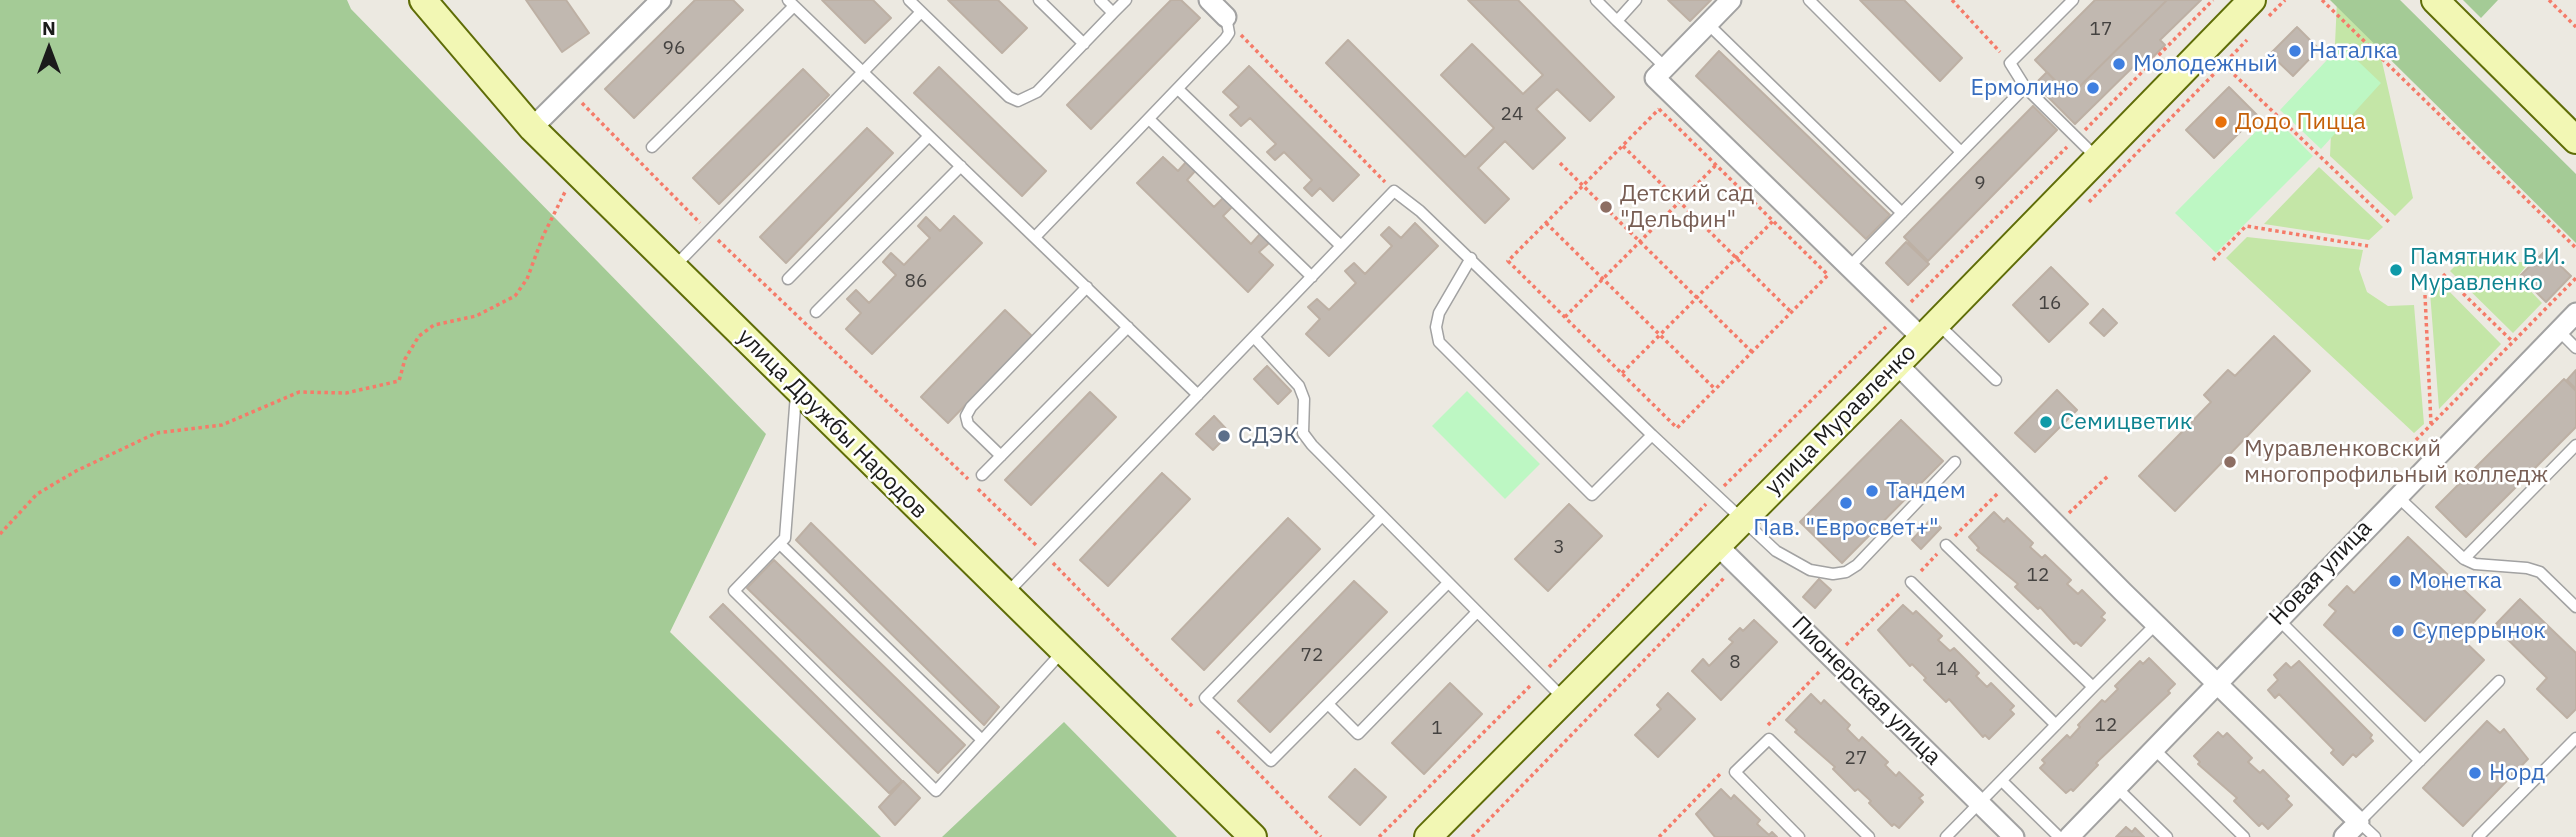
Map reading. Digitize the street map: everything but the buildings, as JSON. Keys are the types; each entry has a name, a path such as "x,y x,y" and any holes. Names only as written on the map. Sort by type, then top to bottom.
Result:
{"street":[{"name":"улица Дружбы Народов","path":"423,0 533,128 1252,837"},
{"path":"533,128 661,0"},
{"path":"1209,0 1226,17"},
{"path":"1731,0 1655,78 1898,315 1930,331"},
{"name":"улица Муравленко","path":"1428,837 1930,331 2252,0"},
{"path":"2435,0 2576,140"},
{"name":"Новая улица","path":"2069,837 2277,618 2576,313"},
{"path":"1897,364 2056,525 2359,822 2344,837"},
{"name":"Пионерская улица","path":"1717,545 2014,837"}],"lane":[{"path":"909,0 1009,97 1018,101 1037,92 1126,0"},
{"path":"1039,0 1084,44"},
{"path":"1100,0 1113,13"},
{"path":"1595,0 1664,69 1675,57"},
{"path":"1617,21 1636,0"},
{"path":"1810,0 1961,152"},
{"path":"2073,0 2010,63 2025,87 2096,158"},
{"path":"652,147 791,3 1198,395"},
{"path":"673,268 921,12"},
{"path":"1035,237 1229,33 1226,17"},
{"path":"1708,24 1902,213"},
{"path":"1849,267 2025,87"},
{"path":"1178,89 1342,246"},
{"path":"1149,119 1312,277"},
{"path":"788,279 929,136"},
{"path":"817,312 961,166"},
{"path":"1005,595 1394,191 1471,258 1776,551 1810,570 1823,573 1846,572 1857,565 1955,462"},
{"path":"1471,258 1439,313 1436,327 1438,342 1592,495 1653,435"},
{"path":"1001,456 968,424 966,416 1087,288"},
{"path":"982,475 1128,327"},
{"path":"1930,331 1996,380"},
{"path":"2558,331 2576,348"},
{"path":"1254,337 1299,386 1304,399 1303,433 1307,439 1476,613 1566,700"},
{"path":"797,390 785,538 734,591 936,791 1063,651"},
{"path":"2464,559 2576,445"},
{"path":"2396,496 2464,559 2475,564 2527,568 2540,572 2576,607"},
{"path":"1381,517 1205,698 1271,761 1447,583"},
{"path":"780,544 982,740"},
{"path":"1946,545 2093,687"},
{"path":"1911,582 2056,725"},
{"path":"1328,704 1358,734 1476,613"},
{"path":"2277,618 2420,761"},
{"path":"1946,837 2156,624"},
{"path":"2375,837 2359,822 2500,681"},
{"path":"2478,837 2576,738"},
{"path":"1799,837 1735,772 1769,739 1868,837"},
{"path":"2154,749 2244,837"},
{"path":"2002,781 2059,837"},
{"path":"2117,788 2167,837"}],"path":[{"path":"1952,0 2010,63"},
{"path":"1379,837 1541,676 1715,494 2077,138 2213,0"},
{"path":"2322,0 2576,248"},
{"path":"2549,0 2576,27"},
{"path":"1226,17 1394,191"},
{"path":"2224,65 2390,223"},
{"path":"571,92 709,231 1045,554 1202,716"},
{"path":"1659,109 1828,275 1677,428 1508,261 1623,146 1659,109"},
{"path":"1623,146 1791,312"},
{"path":"1560,163 1752,352"},
{"path":"1564,317 1716,165"},
{"path":"0,534 37,494 76,471 156,433 222,425 299,392 346,393 400,381 405,359 419,336 434,325 476,316 515,296 527,279 543,236 576,171"},
{"path":"1622,373 1773,221"},
{"path":"1546,223 1715,389"},
{"path":"2213,260 2246,226 2368,246"},
{"path":"2443,274 2513,342"},
{"path":"2412,445 2576,278"},
{"path":"2425,295 2431,424"},
{"path":"2056,525 2108,476"},
{"path":"1215,729 1321,837"}],"green space":[{"path":"0,0 347,0 351,9 766,434 670,632 881,837 0,837"},
{"path":"2330,0 2400,0 2576,174 2576,243"},
{"path":"2337,0 2368,0 2413,198 2395,216 2330,156"},
{"path":"2463,0 2498,0 2481,18"},
{"path":"2341,45 2381,83 2321,149 2280,110"},
{"path":"2272,115 2313,156 2216,253 2175,213"},
{"path":"2319,167 2383,227 2369,240 2264,224"},
{"path":"2247,237 2363,250 2359,269 2367,292 2388,306 2414,305 2424,424 2414,433 2226,258"},
{"path":"2465,256 2529,263 2517,277 2542,303 2513,333 2450,271"},
{"path":"2439,281 2501,344 2439,409 2430,292"},
{"path":"1467,391 1540,464 1505,499 1432,426"},
{"path":"1064,722 1177,837 942,837"}],"place":[{"name":"Наталка","path":"2295,51"},
{"name":"Молодежный","path":"2119,64"},
{"name":"Ермолино","path":"2093,88"},
{"name":"Додо Пицца","path":"2221,122"},
{"name":"Детский сад \"Дельфин\"","path":"1606,207"},
{"name":"Памятник В.И. Муравленко","path":"2396,270"},
{"name":"Семицветик","path":"2046,422"},
{"name":"СДЭК","path":"1224,436"},
{"name":"Муравленковский многопрофильный колледж","path":"2230,462"},
{"name":"Тандем","path":"1872,491"},
{"name":"Пав. \"Евросвет+\"","path":"1846,503"},
{"name":"Монетка","path":"2395,581"},
{"name":"Суперрынок","path":"2398,631"},
{"name":"Норд","path":"2475,773"}]}
